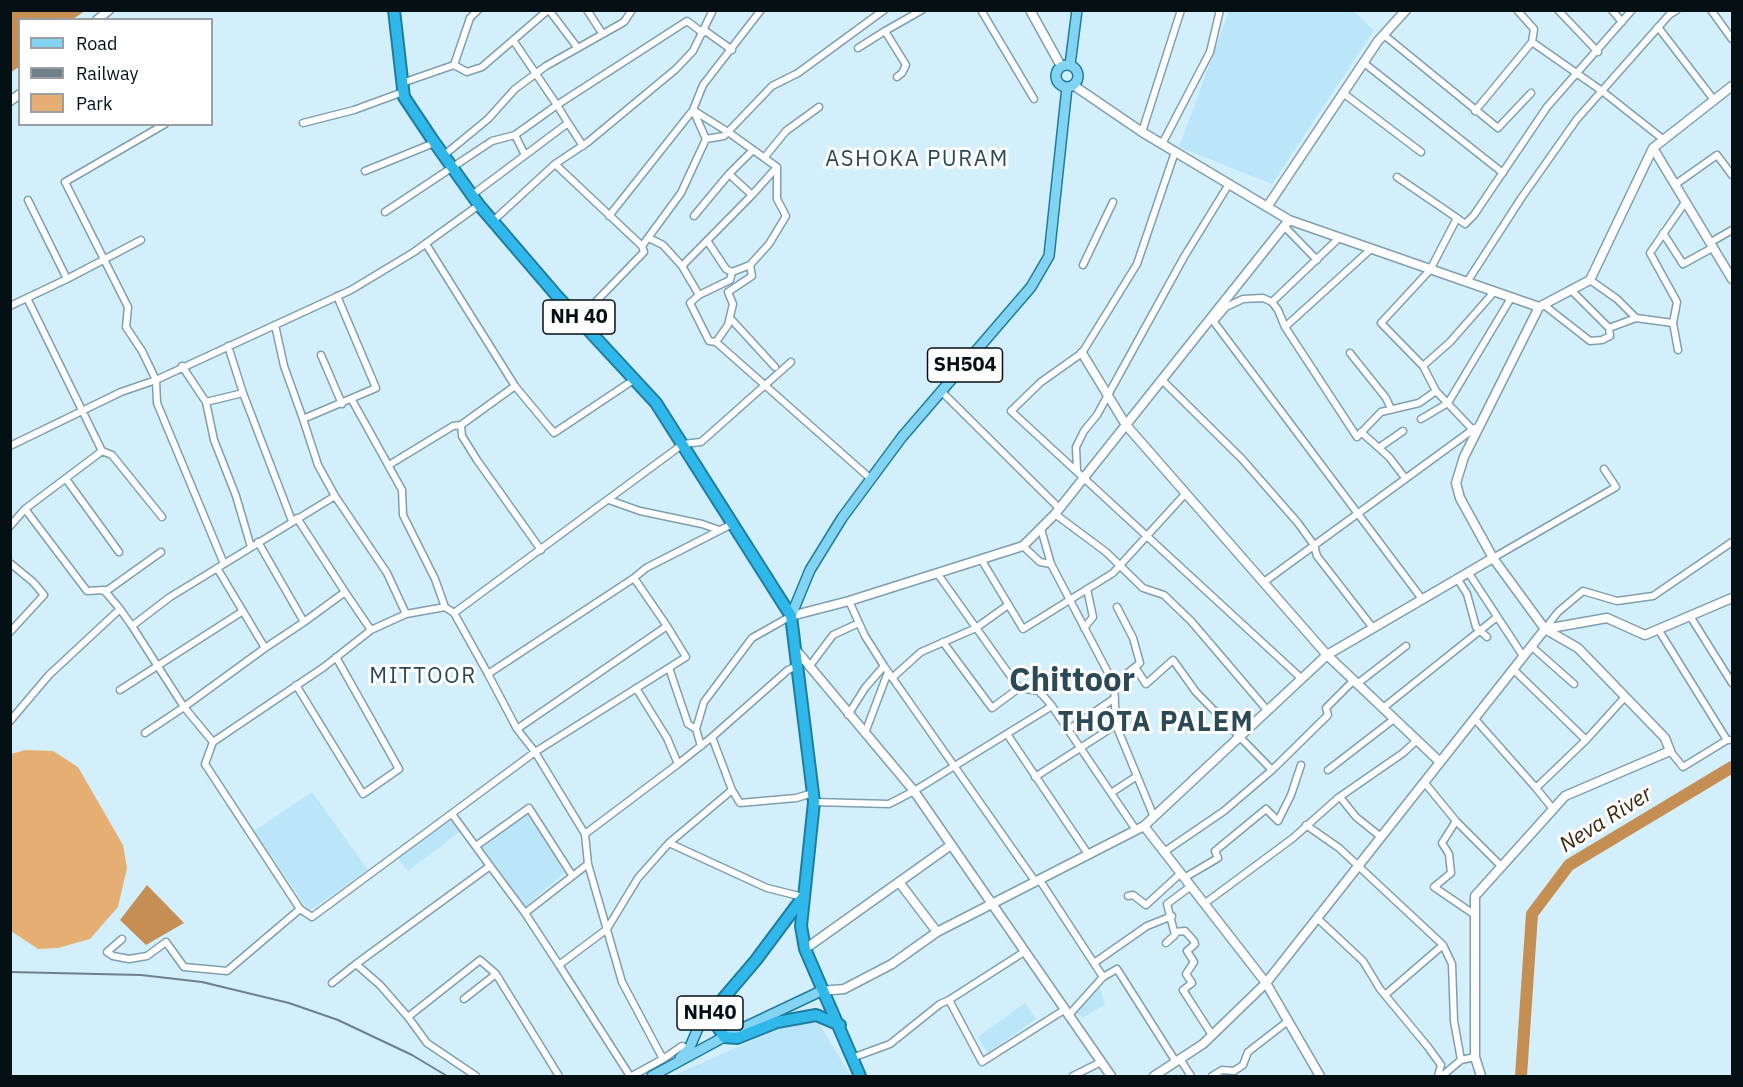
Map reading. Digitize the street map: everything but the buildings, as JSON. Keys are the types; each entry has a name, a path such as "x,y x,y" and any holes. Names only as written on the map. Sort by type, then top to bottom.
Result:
{"highway":[{"name":"NH 40","path":"394,10 403,88 434,143 476,200 557,296 580,318 656,403 734,522 791,616"},
{"name":"NH40","path":"791,616 796,650 803,666 813,797 810,860 803,897 801,926 805,949 821,991 840,1025 860,1077"},
{"name":"NH40","path":"803,897 756,960 710,1014 724,1037 737,1038 777,1022 816,1016 840,1025"}],"main road":[{"name":"SH504","path":"1070,86 1061,86 1056,78 1065,66 1077,10"},
{"name":"SH504","path":"791,616 810,570 842,518 902,437 1031,287 1049,255 1070,86 1078,74 1065,66"},
{"path":"652,1077 668,1063 821,991"},
{"path":"692,1051 699,1026 710,1014"}],"street":[{"path":"303,123 354,110 454,65 470,18 478,10"},
{"path":"454,65 467,72 482,67 549,10 577,47"},
{"path":"586,10 602,33"},
{"path":"443,156 470,136 515,89 577,47 624,22 632,10"},
{"path":"493,221 555,164 582,146 676,69 693,51 713,10"},
{"path":"609,216 693,110 703,85 761,10"},
{"path":"706,139 724,136 772,86 798,74 884,10"},
{"path":"858,48 922,10"},
{"path":"981,10 1034,99"},
{"path":"1029,10 1065,66"},
{"path":"1142,132 1181,10"},
{"path":"1162,144 1210,52 1220,10"},
{"path":"1475,111 1532,42 1534,29 1516,10"},
{"path":"1558,10 1597,51"},
{"path":"1612,10 1622,22"},
{"path":"1397,177 1465,224 1547,107 1632,10"},
{"path":"1467,282 1522,197 1577,119 1658,27 1677,10"},
{"path":"1711,10 1732,39"},
{"path":"1267,207 1364,63 1403,12"},
{"path":"385,212 492,141 514,135 687,21 732,50"},
{"path":"1658,27 1714,100"},
{"path":"885,31 906,65 897,77"},
{"path":"1384,35 1498,128 1531,93"},
{"path":"513,40 582,146"},
{"path":"1532,42 1602,91 1664,140"},
{"path":"1364,63 1503,172"},
{"path":"1070,86 1267,207 1287,223 1317,260"},
{"path":"1658,630 1730,740 1683,767 1670,751 1665,738 1578,648 1545,629 1492,558 1460,498 1456,483 1464,457 1542,306 1590,280 1653,148 1732,86"},
{"path":"1344,93 1421,152"},
{"path":"764,158 786,131 819,107"},
{"path":"693,110 777,167"},
{"path":"642,246 681,194 706,139 693,110"},
{"path":"10,446 121,392 156,380 337,296 426,244 525,155 568,123"},
{"path":"162,126 65,182 128,308 126,327 142,351 156,380 157,403 224,564"},
{"path":"514,135 525,155"},
{"path":"365,171 434,143"},
{"path":"1653,148 1731,273"},
{"path":"694,216 729,174 753,150"},
{"path":"1175,152 1137,264 1082,353 1041,382 1011,411 1302,679"},
{"path":"1676,184 1717,155 1732,176"},
{"path":"555,164 642,246 644,252 580,318"},
{"path":"682,266 708,242 777,167"},
{"path":"708,242 726,269 732,272 750,265 769,244 786,216 777,199 777,167"},
{"path":"729,174 752,195"},
{"path":"1077,471 1076,447 1108,395 1184,257 1229,184"},
{"path":"28,200 67,279"},
{"path":"1678,350 1673,323 1677,302 1650,253 1686,201"},
{"path":"1083,265 1113,202"},
{"path":"1457,218 1430,270 1381,323 1423,366 1436,391 1473,430"},
{"path":"1287,223 1339,238 1511,298 1542,306 1590,341 1602,340 1610,336 1609,328 1571,290"},
{"path":"701,746 696,729 704,702 752,638 791,616 849,602 1023,546 1057,512 1213,320 1287,223"},
{"path":"1663,233 1683,264 1732,230"},
{"path":"649,238 663,245 682,266 699,295"},
{"path":"1272,302 1339,238"},
{"path":"10,306 141,240"},
{"path":"426,244 515,386 554,433 635,379"},
{"path":"1285,327 1371,249"},
{"path":"716,342 730,318 733,304 728,292 752,276 750,265"},
{"path":"732,272 730,280 699,295 690,303 709,341 716,342 870,479"},
{"path":"1590,280 1617,299 1636,318"},
{"path":"1423,366 1450,342 1494,292"},
{"path":"303,419 376,388 337,296"},
{"path":"27,298 102,451 112,456 162,517"},
{"path":"1213,320 1226,307 1243,299 1263,298 1272,302 1283,317 1285,327 1356,437 1381,412 1419,403 1436,391"},
{"path":"1421,419 1448,403 1511,298"},
{"path":"730,318 775,367"},
{"path":"1609,328 1636,318 1673,323"},
{"path":"1213,320 1422,599"},
{"path":"276,325 284,366 318,465 335,496 387,573 406,614"},
{"path":"228,346 243,393 294,520 371,630"},
{"path":"1082,353 1126,425 1328,655 1440,762"},
{"path":"1350,353 1386,398 1391,408"},
{"path":"321,355 342,404"},
{"path":"454,613 683,444 701,442 791,363"},
{"path":"182,366 206,402 214,440 236,496 251,547"},
{"path":"1162,380 1242,459 1298,523 1314,545 1317,556 1373,628"},
{"path":"389,465 453,426 461,425 515,386"},
{"path":"942,392 1057,512 1120,565 1143,588 1164,595 1191,621 1267,710"},
{"path":"206,402 243,393"},
{"path":"352,400 402,490 403,515 435,579 445,608"},
{"path":"1264,582 1483,423"},
{"path":"461,425 462,436 477,460 540,550"},
{"path":"1380,447 1403,431"},
{"path":"1361,432 1380,447 1405,478"},
{"path":"10,526 25,509 102,451"},
{"path":"821,991 844,988 873,974 892,964 937,932 1140,828 1328,655 1616,487 1604,469"},
{"path":"66,479 119,552"},
{"path":"981,559 1023,629 1113,573 1186,493"},
{"path":"132,626 170,597 335,496"},
{"path":"609,500 640,511 702,524 719,530"},
{"path":"25,509 87,591 105,592 161,552"},
{"path":"488,674 646,568 734,522"},
{"path":"1041,529 1051,564 1114,684 1116,725 1154,817"},
{"path":"258,542 304,622"},
{"path":"1154,1077 1212,1035 1266,982 1558,612 1583,591 1617,601 1653,596 1732,542"},
{"path":"1023,546 1040,562 1051,564"},
{"path":"10,563 33,582 44,595 10,632"},
{"path":"217,568 265,648"},
{"path":"1468,572 1523,656"},
{"path":"937,573 1019,688 1041,694 1052,706 1111,793 1140,828 1164,852 1266,982 1320,1077"},
{"path":"452,814 525,913 631,1077 668,1063 622,982 588,864 585,834 535,752 517,729 454,613 445,608 406,614 371,630 213,742 205,764 300,909 312,917 535,752 686,657 634,578"},
{"path":"1457,579 1467,594 1476,627 1484,634"},
{"path":"1084,628 1093,617 1087,588"},
{"path":"105,592 132,626 183,707 213,742"},
{"path":"145,733 345,592"},
{"path":"1545,629 1607,618 1645,635 1732,598"},
{"path":"849,602 859,624 888,672 1037,880 1103,977"},
{"path":"848,715 865,688 888,672 921,652 976,628 1008,605"},
{"path":"1114,684 1140,663 1133,638 1117,607"},
{"path":"10,721 49,675 120,609"},
{"path":"120,690 243,611"},
{"path":"1690,616 1732,683"},
{"path":"1383,708 1484,634 1497,617"},
{"path":"585,834 701,746 788,670 803,666 833,635 859,624"},
{"path":"517,729 667,626"},
{"path":"943,642 992,708 1019,688"},
{"path":"1164,852 1224,812 1329,715 1326,708 1356,682 1406,646"},
{"path":"1531,646 1574,684"},
{"path":"296,685 363,794 399,769 336,657"},
{"path":"1135,667 1146,684 1173,660 1196,692 1272,770"},
{"path":"803,666 914,791 1110,1077"},
{"path":"669,668 688,724 696,729"},
{"path":"1513,669 1586,740"},
{"path":"865,734 888,672"},
{"path":"1041,694 1064,673"},
{"path":"636,688 668,738 678,764"},
{"path":"1536,788 1586,740 1625,697"},
{"path":"1068,730 1115,698"},
{"path":"712,737 732,790 740,803 813,797 889,804 956,766 1052,706"},
{"path":"1474,718 1553,809"},
{"path":"1328,770 1394,719"},
{"path":"1035,777 1116,725"},
{"path":"1007,735 1088,854"},
{"path":"1204,904 1340,797 1417,740"},
{"path":"1480,1077 1475,1056 1475,896 1565,796 1670,751"},
{"path":"1128,896 1133,896 1146,905 1183,876 1218,858 1215,851 1266,808 1278,821 1291,795 1301,765"},
{"path":"1111,793 1137,776"},
{"path":"1424,782 1456,821 1502,866"},
{"path":"559,965 607,929 638,878 669,843 732,790"},
{"path":"1340,797 1356,817 1381,837"},
{"path":"476,846 529,808 572,875"},
{"path":"1456,821 1442,843 1449,854 1451,873 1434,887 1475,915"},
{"path":"1306,825 1339,848 1443,945 1452,964 1454,1021 1461,1060"},
{"path":"669,843 767,888 803,897"},
{"path":"805,949 951,845"},
{"path":"525,913 588,864"},
{"path":"332,983 490,866"},
{"path":"899,882 937,932"},
{"path":"1175,932 1167,904 1191,886"},
{"path":"122,939 107,952 113,956 129,959 147,956 166,942 184,967 227,971 300,909"},
{"path":"1094,963 1147,926 1172,916"},
{"path":"1317,918 1363,961 1385,995 1441,1065 1440,1077"},
{"path":"1166,943 1175,932 1185,931 1194,941 1195,944 1187,951 1194,962 1186,974 1192,983 1183,990 1212,1035"},
{"path":"1385,995 1443,945"},
{"path":"852,1058 890,1044 940,1004 1024,952"},
{"path":"408,1017 480,960 496,974 559,1077"},
{"path":"356,964 380,985 427,1043 476,1077"},
{"path":"949,1000 982,1062 1066,1013 1103,977 1117,969 1191,1077"},
{"path":"464,999 496,974"},
{"path":"1212,1077 1222,1070 1234,1071 1243,1065 1248,1052 1288,1021"},
{"path":"1440,1077 1461,1060 1475,1056"},
{"path":"1073,1077 1101,1062"}],"shaded area":[{"path":"11,10 85,11 74,18 18,18 18,68 11,72"},
{"path":"1229,11 1353,11 1374,30 1272,184 1179,147"},
{"path":"312,792 368,870 309,911 254,831"},
{"path":"528,814 565,872 525,907 481,847"},
{"path":"452,817 461,831 408,871 398,858"},
{"path":"147,885 184,923 146,945 120,920"},
{"path":"1099,985 1105,1004 1083,1018 1075,1012"},
{"path":"1025,1003 1036,1019 988,1053 978,1037"},
{"path":"790,1020 819,1024 851,1076 673,1076 760,1037"}],"green space":[{"path":"25,750 53,751 78,767 123,845 127,868 118,907 90,939 58,948 38,949 11,931 11,754"}],"waterway":[{"name":"Neva River","path":"1521,1076 1532,914 1569,865 1732,767"}],"railway":[{"path":"10,972 141,975 202,982 289,1003 338,1020 412,1055 447,1076"}],"district":[{"name":"ASHOKA PURAM","path":"917,160"},
{"name":"MITTOOR","path":"423,677"},
{"name":"Chittoor","path":"1072,681"},
{"name":"THOTA PALEM","path":"1156,723"}]}
